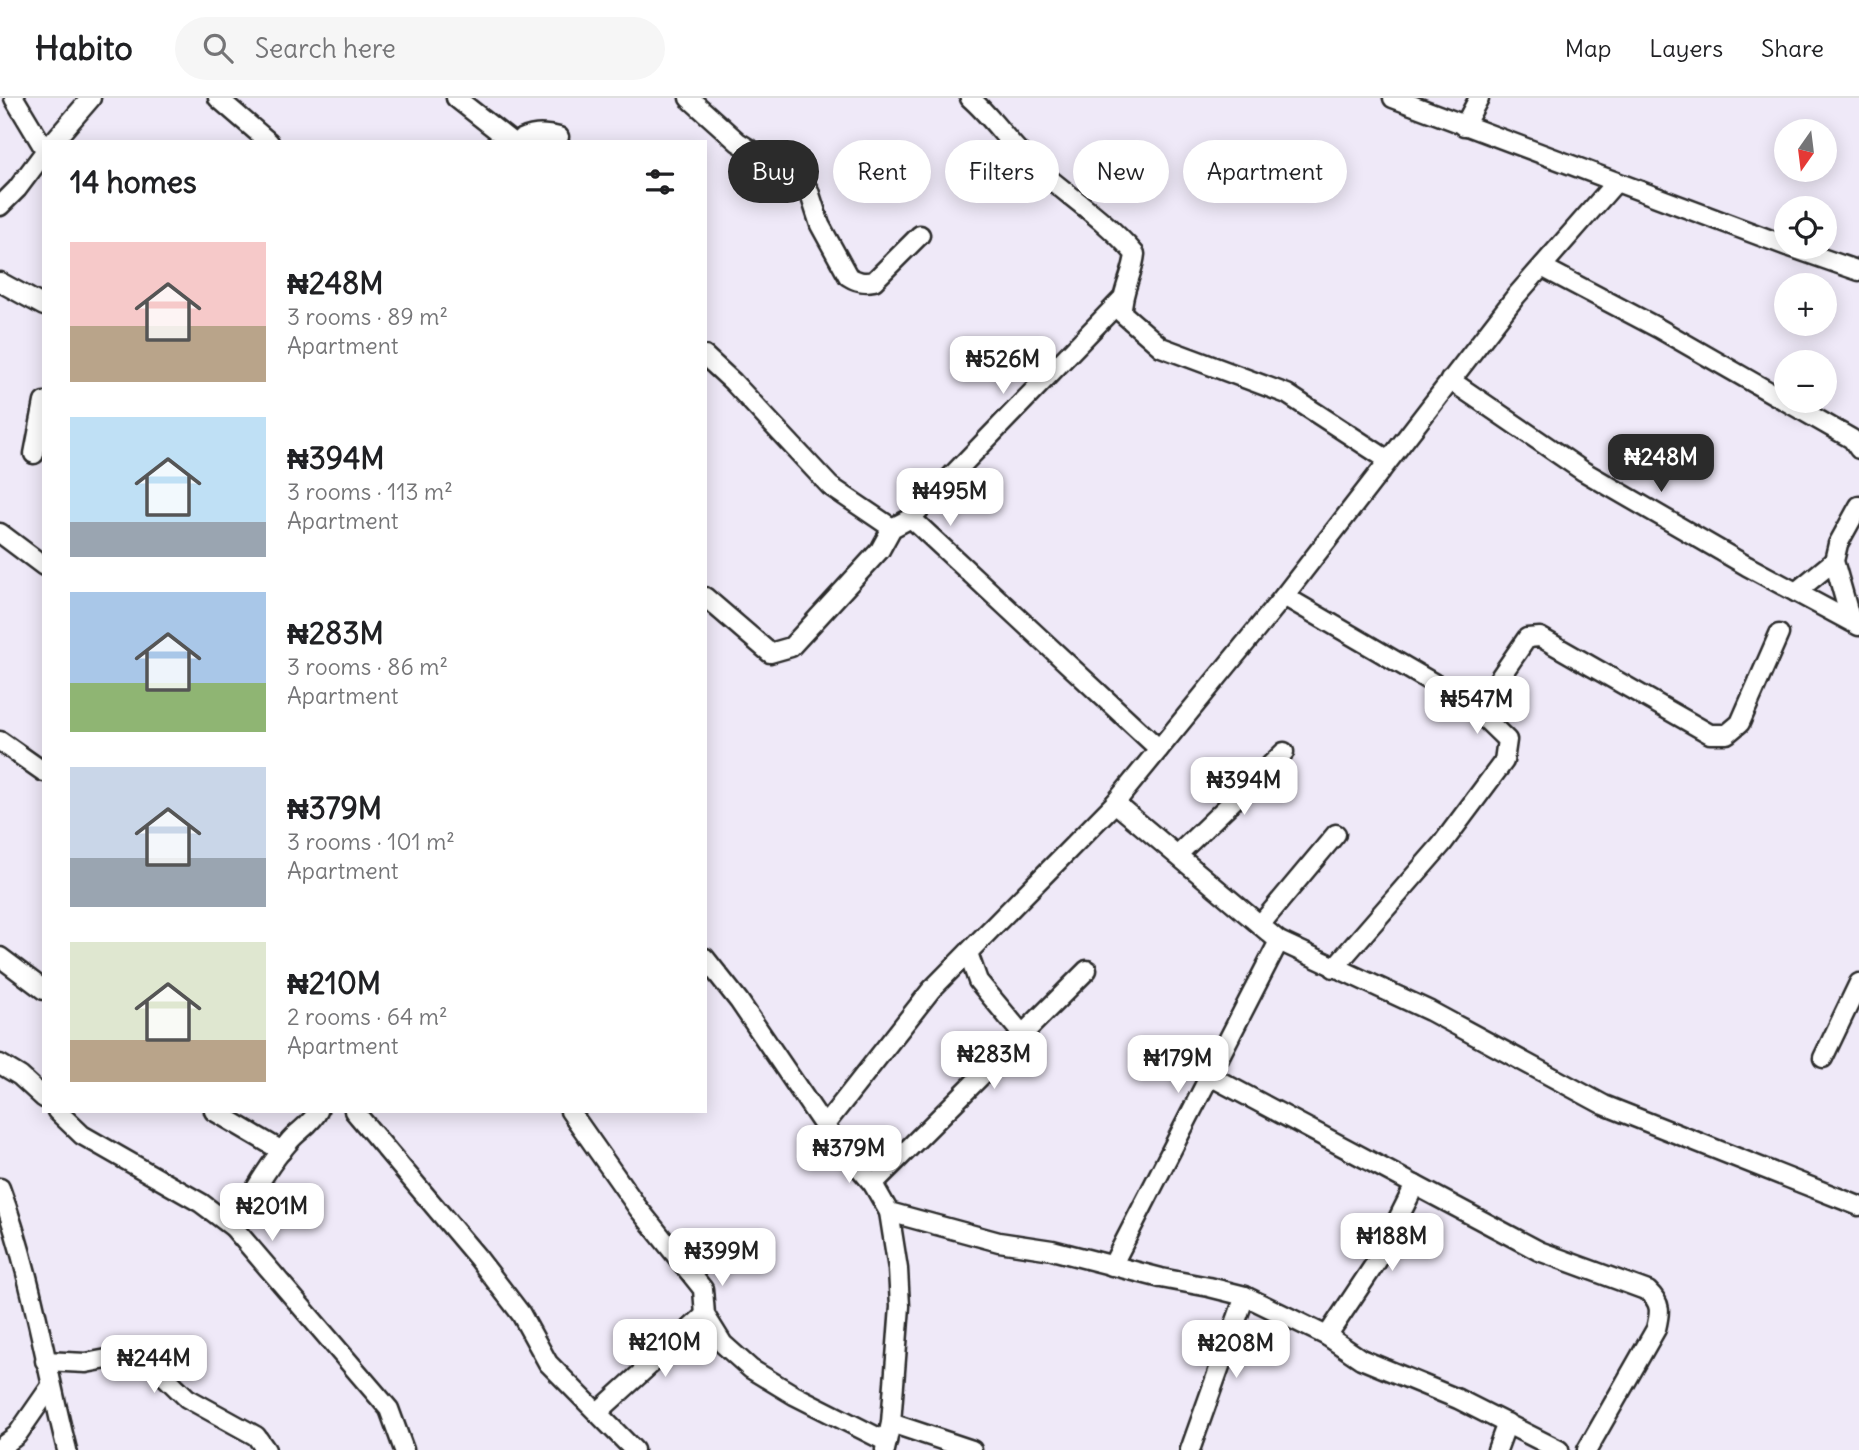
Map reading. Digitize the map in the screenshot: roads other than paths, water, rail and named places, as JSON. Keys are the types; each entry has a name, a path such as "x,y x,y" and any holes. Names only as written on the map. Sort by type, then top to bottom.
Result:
{"street":[{"path":"14,98 42,147"},
{"path":"55,140 91,98"},
{"path":"218,98 267,140"},
{"path":"456,98 511,140"},
{"path":"690,98 737,142 785,171 802,178 820,225 848,276 854,280 868,283 874,281 920,234"},
{"path":"709,607 770,653 791,647 880,550 892,528 911,518 1121,300 1134,269 1135,254 1115,231 1030,163 989,114 970,98"},
{"path":"1393,98 1774,241"},
{"path":"1464,126 1479,98"},
{"path":"518,140 528,135 543,133 559,136"},
{"path":"0,206 42,153"},
{"path":"824,1126 931,990 1115,803 1284,596 1450,380 1616,182"},
{"path":"1825,259 1859,271"},
{"path":"1542,267 1658,328 1857,443"},
{"path":"0,282 42,305"},
{"path":"1121,300 1122,313 1161,347 1287,394 1388,460"},
{"path":"707,358 830,486 892,528"},
{"path":"1450,380 1583,471 1747,566 1855,624"},
{"path":"34,454 42,412"},
{"path":"1855,624 1834,561 1838,544 1859,506"},
{"path":"911,518 1159,749"},
{"path":"0,533 42,564"},
{"path":"1796,592 1834,561"},
{"path":"1284,596 1471,705 1507,740 1504,761 1442,844 1334,968"},
{"path":"1471,705 1478,706 1483,702 1527,638 1541,637 1710,734 1727,734 1740,723 1780,634"},
{"path":"0,741 42,771"},
{"path":"1177,855 1284,752"},
{"path":"1115,803 1279,941 1430,1011 1604,1105 1859,1206"},
{"path":"1260,925 1336,834"},
{"path":"1112,1266 1279,941"},
{"path":"968,953 978,981 1022,1034"},
{"path":"0,957 42,988"},
{"path":"571,1113 638,1208 703,1289 705,1315 723,1344 751,1369 886,1446 891,1423 900,1306 898,1269 889,1212 873,1184 824,1126 739,1001 707,961"},
{"path":"873,1184 1087,970"},
{"path":"1824,1058 1859,983"},
{"path":"0,1064 20,1076 42,1096"},
{"path":"1209,1076 1539,1251 1648,1292 1657,1299 1660,1310 1656,1329 1587,1450"},
{"path":"59,1113 82,1135 201,1203 233,1227 389,1409 404,1450"},
{"path":"217,1113 282,1151"},
{"path":"233,1227 282,1151 317,1113"},
{"path":"356,1113 478,1258 521,1314 548,1363 634,1450"},
{"path":"1327,1336 1377,1261 1415,1185"},
{"path":"0,1188 23,1262 67,1450"},
{"path":"889,1212 999,1242 1052,1250 1245,1296 1327,1336 1361,1359 1458,1399 1559,1450"},
{"path":"1190,1450 1245,1296"},
{"path":"598,1412 705,1315"},
{"path":"45,1361 86,1363 128,1355 149,1361 187,1398 256,1436 266,1450"},
{"path":"0,1448 17,1435 51,1386"},
{"path":"891,1423 972,1450"},
{"path":"1497,1450 1507,1423"}]}
